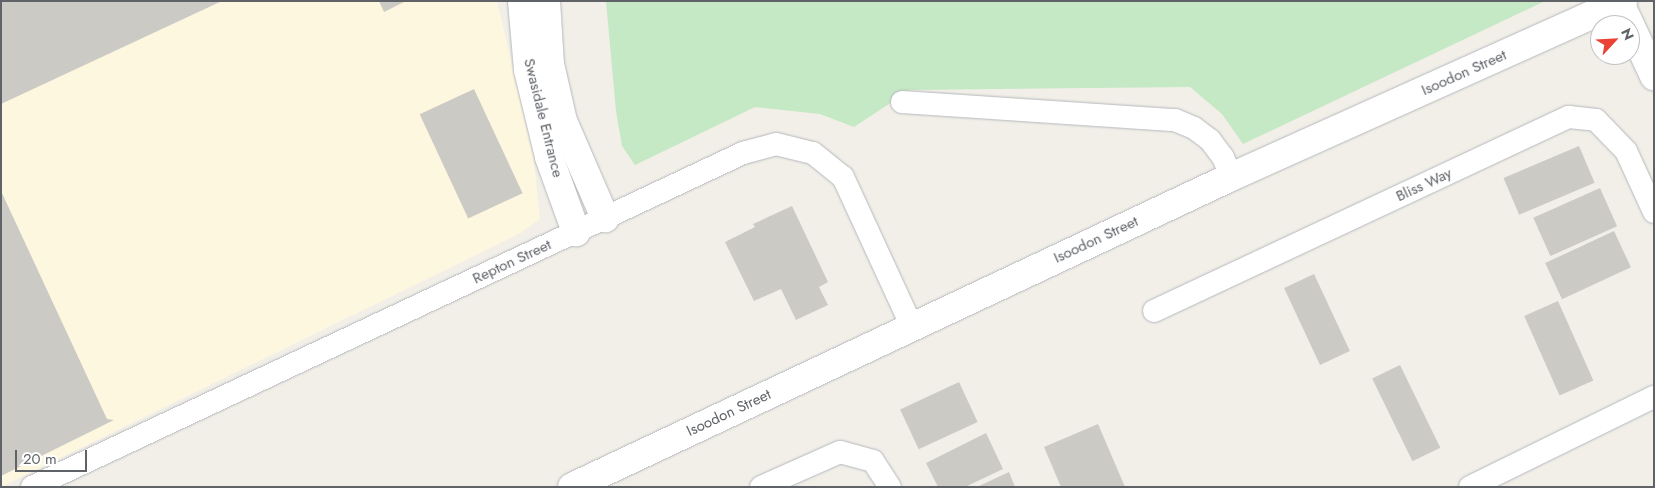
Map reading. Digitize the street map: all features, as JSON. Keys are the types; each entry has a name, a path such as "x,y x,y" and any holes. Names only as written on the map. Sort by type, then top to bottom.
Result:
{"street":[{"name":"Swasidale Entrance","path":"522,1 531,80 549,157 576,232"},
{"name":"Swasidale Entrance","path":"546,1 550,64 563,120 606,218"},
{"path":"1621,2 1654,76"},
{"name":"Isoodon Street","path":"572,487 1231,176 1621,2"},
{"path":"902,102 1174,120 1194,128 1210,140 1223,157 1231,176"},
{"name":"Bliss Way","path":"1154,310 1569,117 1596,120 1626,151 1654,212"},
{"name":"Repton Street","path":"32,487 743,153 776,144 813,153 843,177 912,327"},
{"path":"1470,487 1654,397"},
{"path":"761,487 840,452 873,461 890,487"}],"shaded area":[{"path":"1,1 497,1 533,154 540,219 519,234 1,487"}],"green space":[{"path":"606,1 1545,1 1243,144 1222,114 1190,87 910,90 854,127 820,114 755,107 635,165 622,146 616,111"}],"building":[{"path":"1,1 222,1 1,104"},
{"path":"379,1 406,1 384,12"},
{"path":"474,89 523,193 468,219 420,114"},
{"path":"1579,146 1595,183 1519,215 1504,178"},
{"path":"1600,188 1617,226 1550,256 1533,218"},
{"path":"1,191 107,419 114,420 1,476"},
{"path":"792,206 828,282 819,287 828,305 796,320 781,289 754,301 725,242 755,227 753,224"},
{"path":"1614,231 1631,267 1562,299 1545,263"},
{"path":"1314,274 1350,351 1320,365 1284,288"},
{"path":"1558,301 1593,380 1560,396 1524,316"},
{"path":"1400,365 1440,448 1412,461 1372,379"},
{"path":"959,382 978,422 919,449 900,409"},
{"path":"1098,424 1125,487 1061,487 1044,447"},
{"path":"986,433 1003,469 965,487 938,487 926,463"},
{"path":"1009,472 1015,487 977,487"}]}
